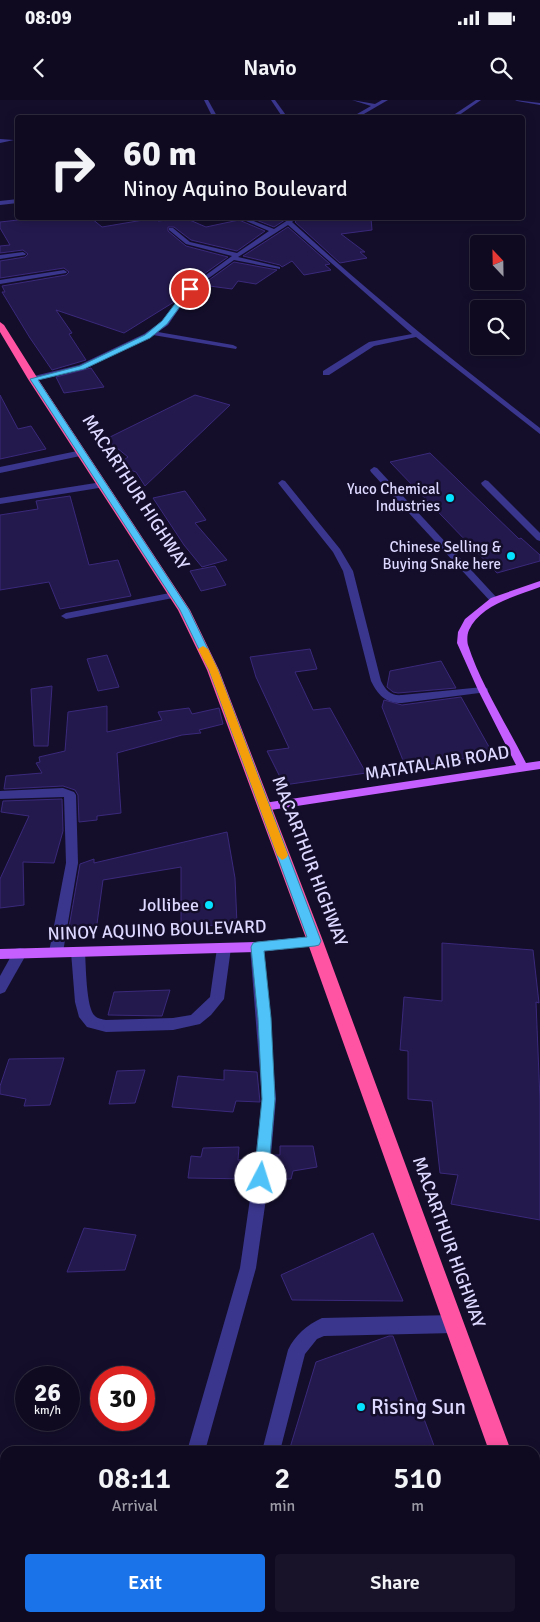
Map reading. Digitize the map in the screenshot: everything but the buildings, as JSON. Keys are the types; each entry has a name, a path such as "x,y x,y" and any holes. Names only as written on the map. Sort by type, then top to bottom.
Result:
{"highway":[{"name":"MACARTHUR HIGHWAY","path":"0,325 184,610 213,670 315,941 498,1446"}],"main road":[{"name":"MATATALAIB ROAD","path":"264,807 523,768 483,690 462,643 463,632 469,620 494,600 540,584"},
{"path":"523,768 540,765"},
{"name":"NINOY AQUINO BOULEVARD","path":"0,954 257,947 315,941"}],"street":[{"path":"206,100 214,115"},
{"path":"273,100 284,115"},
{"path":"354,100 376,106"},
{"path":"358,115 386,100"},
{"path":"456,115 479,100"},
{"path":"517,100 540,104"},
{"path":"0,141 11,140"},
{"path":"0,204 15,202"},
{"path":"247,220 274,231"},
{"path":"34,379 82,367 153,333 165,323 190,289 235,256 291,220"},
{"path":"294,220 329,261 415,335 540,432"},
{"path":"170,229 188,243 278,268"},
{"path":"0,257 23,254"},
{"path":"0,282 64,272"},
{"path":"153,333 233,347"},
{"path":"326,373 372,344 415,335"},
{"path":"0,470 82,453"},
{"path":"374,470 494,600"},
{"path":"485,483 540,538"},
{"path":"282,484 337,551 348,571 376,681 382,694 392,700 483,690"},
{"path":"0,501 102,485"},
{"path":"66,616 174,595"},
{"path":"0,795 63,792 70,795 72,863 56,952"},
{"path":"197,1446 248,1268 261,1178 269,1099 257,947"},
{"path":"78,952 80,983 86,1017 92,1023 116,1026 173,1024 195,1020 217,999 224,948"},
{"path":"0,988 20,953"},
{"path":"272,1446 297,1350 311,1333 322,1328 454,1324"}],"slow traffic":[{"path":"203,649 213,670 282,855"}],"place":[{"name":"Yuco Chemical Industries","path":"450,498"},
{"name":"Chinese Selling & Buying Snake here","path":"511,556"},
{"name":"Jollibee","path":"209,905"},
{"name":"Rising Sun","path":"361,1407"}],"route":[{"path":"190,289 158,330 96,362 66,372 34,379 184,610 213,670 315,941 257,947 269,1099 261,1178"}]}
